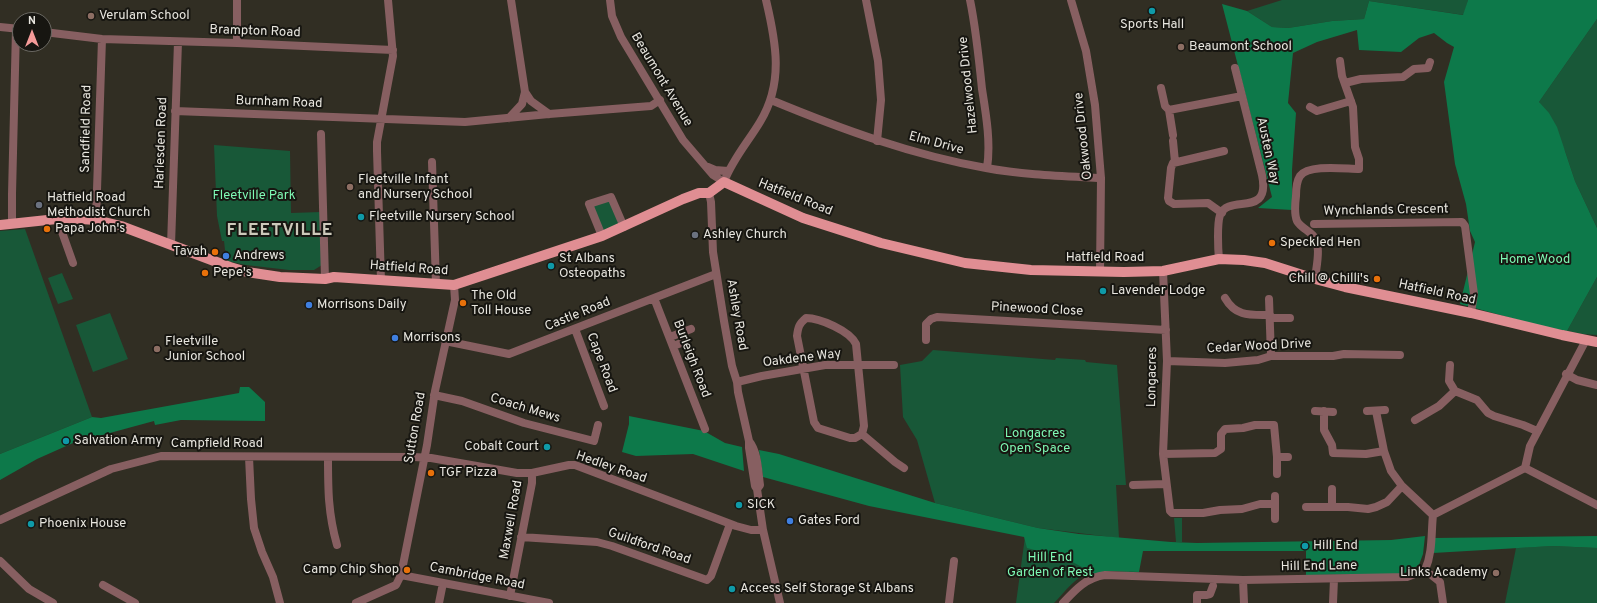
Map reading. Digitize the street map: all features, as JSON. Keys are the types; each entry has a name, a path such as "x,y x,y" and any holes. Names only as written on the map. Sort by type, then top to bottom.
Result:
{"main road":[{"name":"Hatfield Road","path":"0,225 57,218 96,220 112,223 230,267 251,273 280,277 325,279 334,277 454,285 602,236 694,195 709,192 724,182 803,218 881,243 965,263 1044,271 1100,272 1163,271 1219,260 1244,260 1265,263 1315,279 1597,342"}],"street":[{"path":"237,0 237,43"},
{"path":"381,281 377,151 381,119 393,56 388,0"},
{"path":"509,118 522,104 524,92 512,0"},
{"name":"Beaumont Avenue","path":"610,0 612,16 621,37 683,140 713,175 724,182"},
{"path":"724,182 728,171 761,121 771,100 776,76 776,59 766,0"},
{"path":"866,0 878,61 881,100 878,141"},
{"name":"Hazelwood Drive","path":"970,0 985,106 989,155 987,168"},
{"name":"Oakwood Drive","path":"1071,0 1086,51 1092,90 1101,178 1100,272"},
{"path":"0,27 12,28"},
{"name":"Brampton Road","path":"52,33 102,39 393,50"},
{"name":"Sandfield Road","path":"96,220 102,39"},
{"name":"Harlesden Road","path":"171,245 178,42"},
{"path":"12,224 17,52"},
{"path":"1315,279 1318,243 1315,237 1296,220 1297,183 1300,175 1307,170 1359,169 1355,147 1351,101 1342,76 1340,61"},
{"path":"1345,83 1361,79 1403,77 1414,69 1428,68 1430,62"},
{"name":"Austen Way","path":"1222,213 1230,207 1258,200 1262,197 1264,190 1262,175 1235,68"},
{"path":"1161,88 1165,106 1169,110 1175,162 1171,168 1169,201 1174,204 1208,203 1222,213 1219,219 1219,260"},
{"path":"524,92 532,102 549,114"},
{"path":"1169,110 1242,96"},
{"name":"Burnham Road","path":"175,111 459,122 651,106 660,100"},
{"name":"Elm Drive","path":"771,100 833,126 878,141 936,157 987,168 1046,175 1101,178"},
{"path":"1310,106 1317,115 1351,101"},
{"path":"321,134 325,279"},
{"path":"1175,162 1224,151"},
{"path":"432,162 436,284"},
{"path":"706,165 715,170 728,171"},
{"name":"Ashley Road","path":"709,192 711,202 712,245 716,274 732,366 745,419 749,448 755,467 755,486 757,489 763,530 780,603"},
{"path":"602,236 589,204 611,197 624,227"},
{"path":"57,218 73,263"},
{"name":"Wynchlands Crescent","path":"1314,224 1462,222 1465,226 1474,294 1471,313"},
{"name":"Longacres","path":"1163,271 1167,361 1163,454 1169,509 1172,513 1203,513 1220,510 1242,509 1275,500 1275,519"},
{"name":"Castle Road","path":"445,341 509,354 716,274"},
{"name":"Sutton Road","path":"401,575 423,457 427,445 434,395 455,300 454,285"},
{"name":"Burleigh Road","path":"654,298 705,429"},
{"path":"1225,298 1235,311 1250,315 1290,318"},
{"path":"1269,299 1271,356"},
{"name":"Pinewood Close","path":"926,340 926,324 931,318 937,317 1166,330"},
{"path":"806,318 813,318 848,333 854,338 859,365 864,426 862,434 855,438 850,438 818,428 814,422 803,368 798,327 806,318"},
{"name":"Cape Road","path":"574,329 604,406"},
{"path":"670,337 691,329"},
{"path":"1525,468 1528,450 1577,354 1581,339"},
{"path":"673,346 684,342 685,345"},
{"name":"Cedar Wood Drive","path":"1167,361 1225,363 1258,360 1271,356 1332,356 1344,354 1400,355"},
{"name":"Oakdene Way","path":"737,382 803,368 825,365 894,365"},
{"path":"1450,365 1449,381 1455,391 1469,395 1477,400 1494,416 1517,422 1537,431"},
{"path":"1566,374 1577,380 1597,385"},
{"path":"1415,420 1439,406 1455,391"},
{"name":"Coach Mews","path":"434,395 454,399 524,423 594,441 598,425"},
{"path":"1367,411 1385,410"},
{"path":"1315,411 1333,412"},
{"path":"1376,411 1388,466 1402,486 1433,515"},
{"path":"1324,412 1324,430 1332,445 1333,453 1366,454 1384,451"},
{"path":"1163,454 1215,453 1220,450 1221,434 1225,429 1243,428 1274,422 1276,474"},
{"path":"862,434 904,468"},
{"path":"328,456 328,499 337,545"},
{"name":"Campfield Road","path":"0,520 111,469 154,457 423,457"},
{"path":"249,457 254,528 262,552 273,577 280,603"},
{"name":"Hedley Road","path":"423,457 510,472 532,473 575,465 744,529 763,530"},
{"path":"1276,457 1288,457"},
{"path":"1525,468 1597,504"},
{"path":"1433,515 1525,468"},
{"name":"Maxwell Road","path":"514,598 521,537 532,482 532,473"},
{"path":"1133,485 1166,484"},
{"path":"1306,507 1376,508 1387,502 1402,486"},
{"path":"1332,489 1332,507"},
{"path":"1433,515 1431,548 1425,570 1440,582 1443,603"},
{"name":"Guildford Road","path":"521,537 597,542 707,580 711,576 730,524"},
{"path":"949,603 954,561"},
{"path":"0,562 29,589 52,603"},
{"name":"Hill End Lane","path":"1063,603 1089,580 1105,575 1243,580 1334,579 1407,577 1425,570"},
{"path":"356,603 396,585 401,575"},
{"name":"Cambridge Road","path":"401,575 514,598 549,603"},
{"path":"1333,603 1334,579"},
{"path":"1243,580 1244,603"},
{"path":"440,603 443,583"},
{"path":"103,586 133,603"},
{"path":"1197,603 1197,595 1206,596 1210,594 1213,586"}],"green space":[{"path":"1282,0 1468,0 1464,15 1369,1 1364,19 1332,21 1288,28 1272,27 1247,11"},
{"name":"Home Wood","path":"1468,0 1597,0 1597,19 1539,102 1549,113 1557,127 1575,181 1597,228 1597,277 1567,331 1544,327 1460,304 1475,242 1470,231 1466,204 1455,164 1444,82 1454,47 1434,33 1419,38 1401,52 1359,50 1357,30 1317,42 1293,53 1288,103 1296,113 1292,170 1292,210 1258,208 1272,197 1222,4 1247,11 1272,27 1288,28 1332,21 1364,19 1369,1 1463,15"},
{"path":"1597,19 1597,228 1575,181 1565,151 1539,102"},
{"name":"Fleetville Park","path":"214,145 290,151 291,213 321,212 322,265 314,270 289,270 246,265 227,261 228,252 225,250 224,241 222,241 217,216"},
{"path":"609,198 621,226 601,234 590,205"},
{"path":"25,229 92,417 0,454 0,231"},
{"path":"62,273 73,299 58,304 48,278"},
{"path":"1597,277 1597,335 1567,331"},
{"path":"110,313 128,359 93,372 76,325"},
{"name":"Longacres Open Space","path":"933,350 1055,360 1056,358 1085,360 1086,362 1117,365 1126,485 1116,485 1119,538 1038,528 935,503 917,440 903,417 900,365 922,361"},
{"path":"240,387 249,387 265,402 265,421 181,420 155,425 154,421 73,443 37,459 0,480 0,454 92,417 101,418 239,393"},
{"path":"629,416 704,431 725,443 742,447 744,471 693,454 636,456 622,452 629,424"},
{"path":"759,450 779,454 935,503 1038,528 1079,534 1197,543 1391,540 1425,536 1423,554 1419,565 1403,574 1306,575 1306,551 1143,551 1139,572 1106,571 1095,574 1065,558 1027,548 1024,537 869,506 763,477"},
{"path":"1174,518 1182,518 1182,542 1176,542"},
{"path":"1597,536 1597,548 1553,546 1433,553 1434,538"},
{"name":"Hill End Garden of Rest","path":"1025,537 1130,549 1129,572 1104,570 1090,572 1075,581 1054,603 1016,603"},
{"path":"1553,546 1597,548 1597,603 1505,603 1516,548"}],"place":[{"name":"Sports Hall","path":"1152,11"},
{"name":"Verulam School","path":"91,16"},
{"name":"Beaumont School","path":"1181,47"},
{"name":"Fleetville Infant and Nursery School","path":"350,187"},
{"name":"Hatfield Road Methodist Church","path":"39,205"},
{"name":"Fleetville Nursery School","path":"361,217"},
{"name":"Papa John's","path":"47,229"},
{"name":"Ashley Church","path":"695,235"},
{"name":"Speckled Hen","path":"1272,243"},
{"name":"Tavah","path":"215,252"},
{"name":"Andrews","path":"226,256"},
{"name":"St Albans Osteopaths","path":"551,266"},
{"name":"Pepe's","path":"205,273"},
{"name":"Chill @ Chilli's","path":"1377,279"},
{"name":"Lavender Lodge","path":"1103,291"},
{"name":"The Old Toll House","path":"463,303"},
{"name":"Morrisons Daily","path":"309,305"},
{"name":"Morrisons","path":"395,338"},
{"name":"Fleetville Junior School","path":"157,349"},
{"name":"Salvation Army","path":"66,441"},
{"name":"Cobalt Court","path":"547,447"},
{"name":"TGF Pizza","path":"431,473"},
{"name":"SICK","path":"739,505"},
{"name":"Gates Ford","path":"790,521"},
{"name":"Phoenix House","path":"31,524"},
{"name":"Hill End","path":"1305,546"},
{"name":"Camp Chip Shop","path":"407,570"},
{"name":"Links Academy","path":"1496,573"},
{"name":"Access Self Storage St Albans","path":"732,589"}],"district":[{"name":"FLEETVILLE","path":"280,232"}]}
